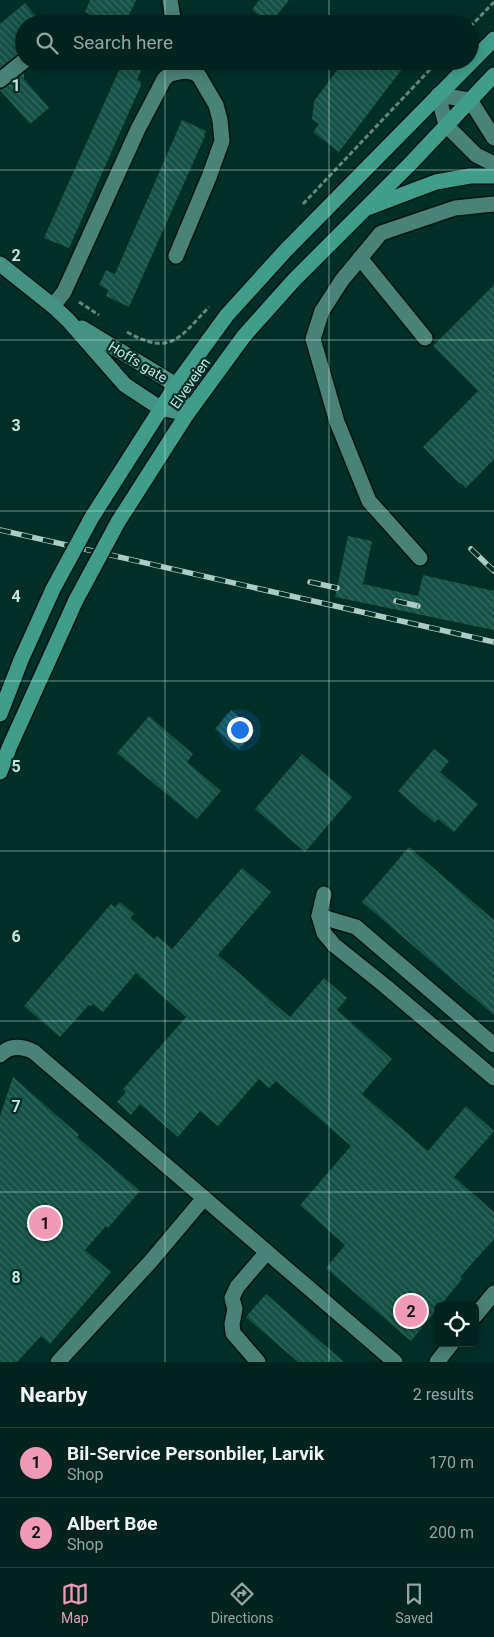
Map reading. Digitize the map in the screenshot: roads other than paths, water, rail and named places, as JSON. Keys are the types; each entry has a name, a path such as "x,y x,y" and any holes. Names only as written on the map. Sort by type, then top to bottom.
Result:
{"highway":[{"name":"Elveveien","path":"479,53 494,38"},
{"name":"Elveveien","path":"0,714 21,660 53,589 92,517 176,385 227,315 286,250 463,70"},
{"name":"Elveveien","path":"0,772 76,600 118,522 187,414 244,336 294,280 494,75"},
{"path":"364,210 436,182 470,176 494,176"}],"main road":[{"name":"Hoffs gate","path":"0,264 68,320 125,385 160,408 187,414"},
{"name":"Hoffs gate","path":"68,320 176,385 187,414"}],"street":[{"path":"170,0 172,15"},
{"path":"0,80 15,68"},
{"path":"53,306 64,292 138,130 164,78 174,70"},
{"path":"176,256 222,141 216,105 199,76 188,70"},
{"path":"494,138 470,100 438,95 446,125 476,155 494,164"},
{"path":"420,558 370,501 337,422 313,339 322,311 342,280 381,233 455,208 494,204"},
{"path":"360,258 425,338"},
{"path":"324,894 319,916 324,933 334,945 494,1078"},
{"path":"319,916 356,927 494,1045"},
{"path":"0,1055 15,1047 23,1047 34,1052 395,1362"},
{"path":"58,1362 151,1261 204,1198"},
{"path":"258,1362 233,1333 232,1324 235,1309 232,1298 237,1286 267,1252"},
{"path":"479,1311 494,1293"},
{"path":"437,1362 449,1347"}],"railway":[{"path":"0,530 494,642"},
{"path":"471,549 494,571"},
{"path":"310,582 337,588"},
{"path":"396,601 418,606"}],"place":[{"name":"Bil-Service Personbiler, Larvik","path":"45,1223"},
{"name":"Albert Bøe","path":"411,1311"}]}
